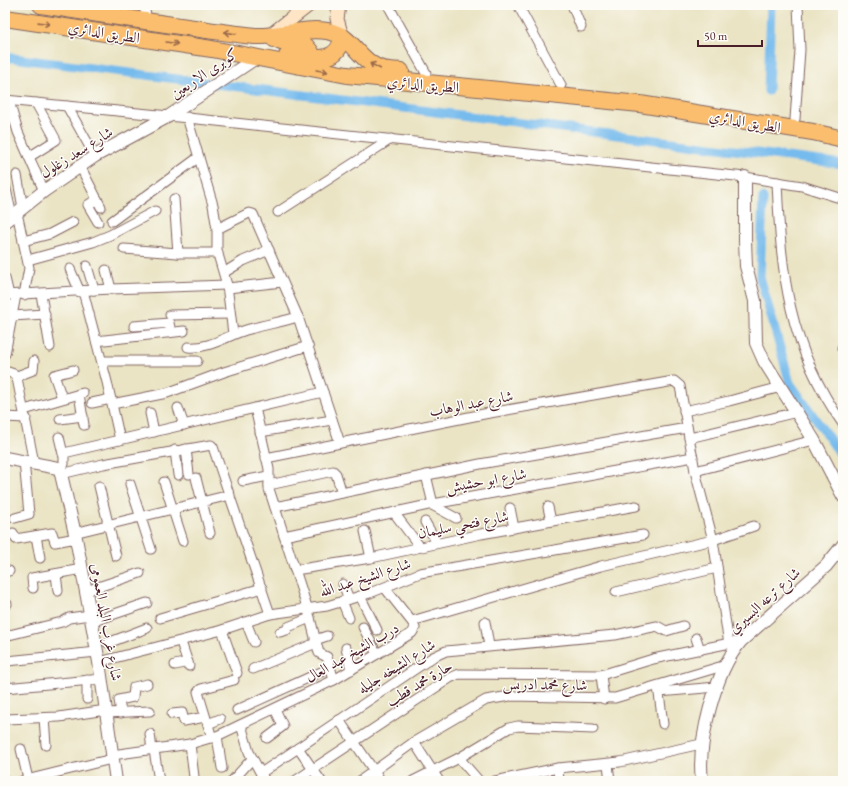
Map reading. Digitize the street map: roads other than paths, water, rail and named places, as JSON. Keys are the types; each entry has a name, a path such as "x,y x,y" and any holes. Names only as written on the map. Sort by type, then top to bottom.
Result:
{"highway":[{"name":"الطريق الدائري","path":"41,5 147,22 255,36 269,36 304,30 318,30 335,33 342,36 375,66 384,70 648,94 843,128"},
{"name":"الطريق الدائري","path":"5,18 212,49 318,71 377,80 654,106 813,132 843,139"},
{"path":"269,36 281,42 305,45 311,52 311,58"},
{"path":"256,58 270,54 325,58 334,54 341,47 342,36"}],"main road":[{"path":"269,36 310,5"},
{"path":"339,5 337,19 342,36"}],"street":[{"path":"144,5 147,22"},
{"path":"388,5 426,73"},
{"path":"518,5 561,85"},
{"path":"572,5 582,27"},
{"path":"795,119 800,50 798,5"},
{"name":"كوبرى الاربعين","path":"169,116 256,58"},
{"path":"44,191 18,132 7,101 187,117 745,177 808,187 843,198"},
{"path":"29,157 56,140 36,103"},
{"path":"66,106 95,156"},
{"name":"شارع سعد زغلول","path":"14,215 44,191 95,156 169,116"},
{"path":"187,117 209,188 217,230 218,253 225,272 233,334"},
{"path":"278,212 391,139"},
{"path":"112,221 199,157"},
{"path":"80,166 99,203 88,205 98,222"},
{"path":"14,215 17,175"},
{"path":"745,177 746,266 755,301 756,344 764,361 814,440 843,496"},
{"path":"777,182 780,242 786,286 794,323 811,372 820,389 843,424"},
{"path":"5,185 28,260 29,275 13,295"},
{"path":"174,199 178,253"},
{"path":"28,260 93,242 110,235 155,211"},
{"path":"217,230 251,213 298,317 340,443"},
{"path":"23,241 50,234 74,222"},
{"path":"124,249 178,253 218,253"},
{"path":"225,272 243,261 268,250"},
{"path":"87,266 94,290"},
{"path":"70,269 81,291 102,361 120,440"},
{"path":"106,270 111,289"},
{"path":"5,278 13,295 12,316 5,354"},
{"path":"13,295 111,289 227,286 282,282"},
{"path":"41,294 50,347"},
{"path":"12,316 45,314"},
{"path":"170,315 230,314"},
{"path":"188,347 197,348 210,346 233,334 298,317"},
{"path":"134,326 169,323 171,332"},
{"path":"96,342 184,331"},
{"path":"92,403 111,402 167,393 224,372 308,346"},
{"path":"5,371 17,376 33,370 34,361"},
{"path":"102,361 197,361"},
{"path":"62,398 54,375 73,370"},
{"path":"14,518 29,514 29,462 25,414 17,376"},
{"name":"شارع عبد الوهاب","path":"266,458 670,381 674,381 680,386 684,411"},
{"path":"735,642 717,568 714,540 696,471 684,411 729,402 781,387"},
{"path":"63,454 323,392"},
{"path":"5,417 25,414 62,398 81,394 84,420 60,418"},
{"path":"178,408 184,425"},
{"path":"255,408 266,458 268,480 275,507 309,614 319,653 326,656 334,680"},
{"path":"689,438 797,412"},
{"path":"150,413 154,432"},
{"path":"260,432 332,420"},
{"path":"275,507 426,475 687,428"},
{"path":"59,437 64,464 60,472"},
{"path":"696,471 814,440"},
{"path":"60,472 175,450 208,445 213,447 270,614"},
{"path":"186,449 192,476 202,502 210,533"},
{"path":"175,450 178,475"},
{"name":"شارع ابو حشيش","path":"284,536 395,514 433,504 693,457"},
{"path":"5,458 58,468 60,472"},
{"path":"243,481 268,480 334,471 342,493"},
{"name":"شارع غرب البلد العمومى","path":"60,472 75,536 91,618 102,679 116,781"},
{"path":"426,475 433,504 456,518"},
{"path":"164,482 183,541"},
{"path":"130,484 151,549"},
{"path":"99,486 116,556"},
{"path":"14,533 16,539 52,533 56,542 108,525 230,495"},
{"name":"شارع فتحي سليمان","path":"295,570 371,558 437,543 636,506"},
{"path":"548,507 551,521"},
{"path":"510,508 514,528"},
{"path":"395,514 420,547"},
{"path":"425,522 437,543"},
{"name":"درب الشيخ عبد العال","path":"25,780 43,778 112,757 190,744 215,737 334,680 414,632 415,628 412,622 587,570 714,540 754,526"},
{"path":"365,531 371,558"},
{"name":"شارع الشيخ عبد الله","path":"7,661 122,656 181,642 270,614 309,614 345,600 385,588 420,573 643,535"},
{"path":"36,536 40,558"},
{"name":"شارع ترعه البسيري","path":"702,781 701,744 717,687 732,653 735,642 826,566 843,544"},
{"path":"616,592 717,568"},
{"path":"33,588 32,578 82,569"},
{"path":"86,591 140,572"},
{"path":"56,574 58,591"},
{"path":"344,584 345,600 349,618"},
{"path":"160,618 262,588"},
{"path":"385,588 412,622"},
{"path":"360,596 378,630"},
{"path":"5,636 62,622 71,618 91,618 147,603"},
{"path":"283,633 287,630 288,626 309,614"},
{"path":"246,622 254,642"},
{"path":"484,622 489,646"},
{"name":"شارع الشيخه جليله","path":"263,777 298,748 439,653 452,649 615,635 657,626 666,631 683,626"},
{"path":"363,627 377,654"},
{"path":"108,643 147,628"},
{"path":"222,630 236,677 199,690 198,695 206,720 215,737 222,768"},
{"path":"253,669 327,636"},
{"path":"696,638 700,650"},
{"path":"120,639 122,656"},
{"path":"176,665 188,664 181,642"},
{"name":"حارة محمد قطب","path":"294,781 450,678 459,674 601,675 652,659 735,642"},
{"path":"346,648 351,670"},
{"name":"شارع محمد ادريس","path":"360,781 414,742 479,703 494,697 510,696 604,699 626,696 658,688 726,665"},
{"path":"237,710 330,668"},
{"path":"601,675 604,699"},
{"path":"5,688 102,679"},
{"path":"86,680 87,699"},
{"path":"121,713 120,700 133,697 134,687 147,684"},
{"path":"663,724 658,688 717,687"},
{"path":"267,738 283,726 275,709"},
{"path":"5,719 44,718 107,712 121,713 150,711"},
{"path":"172,714 182,713 184,721 220,719"},
{"path":"44,718 46,745"},
{"path":"339,720 381,781"},
{"path":"241,725 246,746 263,777"},
{"path":"413,781 460,758 504,729 513,727 594,729"},
{"path":"150,734 159,781"},
{"path":"414,742 440,781"},
{"path":"190,744 197,764 194,777"},
{"path":"496,781 558,768 608,764 701,744"},
{"path":"298,748 321,781"},
{"path":"21,749 25,780"},
{"path":"460,758 479,781"},
{"path":"234,780 252,759"},
{"path":"608,764 610,781"},
{"path":"558,768 559,781"}],"waterway":[{"path":"768,91 771,5"},
{"path":"5,57 843,164"},
{"path":"763,198 760,277 790,383 843,458"}]}
